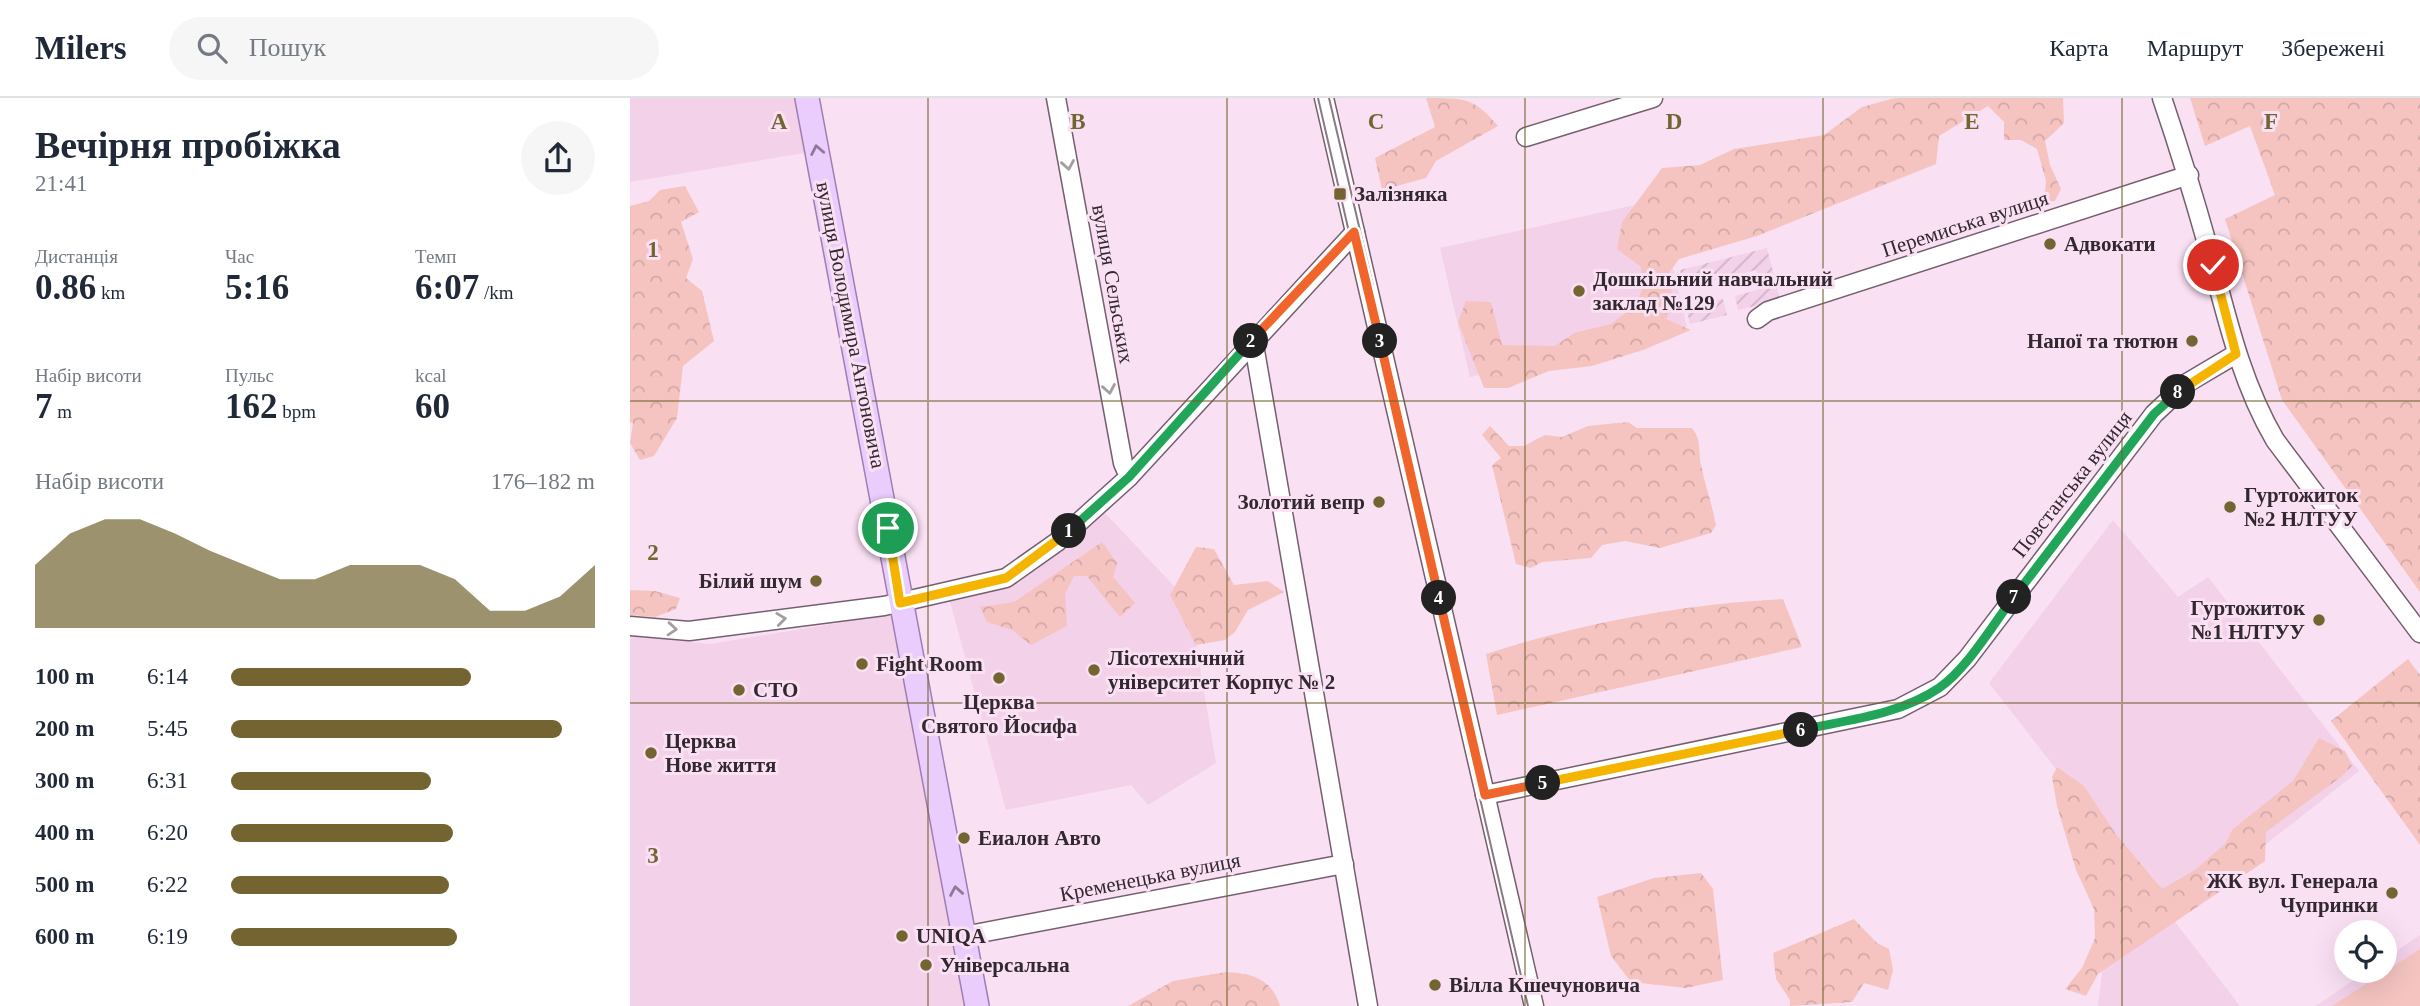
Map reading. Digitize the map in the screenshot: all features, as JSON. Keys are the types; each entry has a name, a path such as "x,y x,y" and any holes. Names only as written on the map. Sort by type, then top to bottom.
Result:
{"main road":[{"name":"вулиця Володимира Антоновича","path":"807,98 876,453 900,603 906,618 976,1006"}],"street":[{"name":"вулиця Сельських","path":"1056,98 1123,463 1129,477"},
{"path":"1324,98 1534,1006"},
{"path":"1594,98 1601,116"},
{"path":"1526,137 1653,98"},
{"path":"2162,98 2189,175 2236,354 2258,411 2275,440 2420,633"},
{"name":"Перемиська вулиця","path":"1757,319 1768,311 2189,175"},
{"path":"630,626 689,631 900,603 1006,578 1057,542 1129,477 1354,232"},
{"path":"1253,339 1368,1006"},
{"name":"Повстанська вулиця","path":"1485,795 1898,709 1940,687 1967,659 2154,414 2187,383 2236,354"},
{"name":"Кременецька вулиця","path":"964,936 1344,864"}],"shaded area":[{"path":"630,98 799,98 810,152 630,182"},
{"path":"1657,200 1687,327 1470,377 1440,248"},
{"path":"1767,248 1780,300 1738,310 1735,296 1761,289 1756,270 1684,288 1680,270"},
{"path":"1723,299 1727,315 1690,324 1686,307"},
{"path":"1103,511 1189,602 1216,763 1148,805 1131,785 1006,810 950,601 1012,584"},
{"path":"2113,520 2178,597 2208,577 2359,771 2172,918 1989,683"},
{"path":"893,614 968,1006 630,1006 630,636 710,644"},
{"path":"2172,918 2240,1006 2098,1006 2107,935"},
{"path":"2420,935 2420,1006 2316,1006 2350,983 2397,983 2397,951"}],"green space":[{"path":"1426,98 1451,98 1468,102 1482,110 1498,126 1436,161 1426,178 1382,190 1375,158 1435,127"},
{"path":"1895,98 2063,98 2064,123 2045,141 2050,165 2061,189 2055,201 2044,202 2046,181 2037,149 2021,140 2004,140 2004,122 1988,106 1939,136 1936,164 1757,236 1679,259 1666,277 1675,301 1666,319 1691,330 1643,350 1592,366 1549,371 1508,388 1484,388 1458,322 1466,301 1491,302 1502,345 1555,346 1574,333 1611,324 1636,305 1642,289 1641,267 1617,249 1622,222 1662,168 1700,165 1734,149 1824,135 1862,107"},
{"path":"2190,98 2420,98 2420,592 2282,400 2225,219 2275,195 2250,126 2205,146"},
{"path":"685,186 699,212 681,222 693,259 686,278 702,291 714,341 683,366 677,418 654,456 640,460 630,443 633,423 630,422 630,206 649,201 660,190"},
{"path":"1628,422 1637,428 1692,428 1698,441 1716,525 1711,533 1660,548 1625,541 1602,545 1591,558 1542,562 1531,568 1516,564 1492,465 1501,458 1482,435 1490,426 1509,446 1524,446 1545,435 1562,437 1588,426"},
{"path":"1102,542 1117,563 1113,577 1135,603 1120,617 1087,576 1074,576 1065,594 1067,626 1031,645 1012,630 987,622 980,607 1014,602"},
{"path":"1196,547 1214,549 1234,585 1268,581 1284,592 1248,610 1235,632 1225,640 1196,645 1170,595"},
{"path":"630,590 655,591 680,598 676,609 655,617 630,615"},
{"path":"1783,599 1802,647 1497,715 1486,654 1595,624 1670,610"},
{"path":"2408,659 2420,675 2420,845 2331,721"},
{"path":"2319,738 2345,751 2352,766 2266,832 2265,861 2098,974 2086,996 2065,989 2082,968 2095,938 2094,909 2076,870 2057,806 2052,777 2057,767 2084,786 2115,833 2162,889 2195,870 2226,843 2232,830 2293,781"},
{"path":"1701,873 1713,889 1723,980 1686,988 1631,982 1611,956 1597,897 1654,878"},
{"path":"1854,919 1877,943 1889,949 1893,970 1888,990 1864,983 1852,1002 1790,1006 1790,1000 1776,979 1773,953"},
{"path":"2420,949 2420,1006 2332,1006 2368,983 2397,983 2397,964"},
{"path":"1226,972 1260,979 1272,989 1280,1006 1128,1006 1173,981"}],"tram line":[{"path":"1318,98 1528,1006"},
{"path":"1329,98 1373,286"}],"place":[{"name":"Залізняка","path":"1340,194"},
{"name":"Адвокати","path":"2050,244"},
{"name":"Дошкільний навчальний заклад №129","path":"1579,291"},
{"name":"Напої та тютюн","path":"2192,341"},
{"name":"Золотий вепр","path":"1379,502"},
{"name":"Гуртожиток №2 НЛТУУ","path":"2230,507"},
{"name":"Білий шум","path":"816,581"},
{"name":"Гуртожиток №1 НЛТУУ","path":"2319,620"},
{"name":"Fight Room","path":"862,664"},
{"name":"Лісотехнічний університет Корпус № 2","path":"1094,670"},
{"name":"Церква Святого Йосифа","path":"999,678"},
{"name":"СТО","path":"739,690"},
{"name":"Церква Нове життя","path":"651,753"},
{"name":"Еиалон Авто","path":"964,838"},
{"name":"ЖК вул. Генерала Чупринки","path":"2392,893"},
{"name":"UNIQA","path":"902,936"},
{"name":"Універсальна","path":"926,965"},
{"name":"Вілла Кшечуновича","path":"1435,985"}],"route":[{"path":"888,528 900,603 1006,578 1057,542 1129,477 1354,232 1485,795 1898,709 1940,687 1967,659 2154,414 2187,383 2236,354 2213,265"}]}
